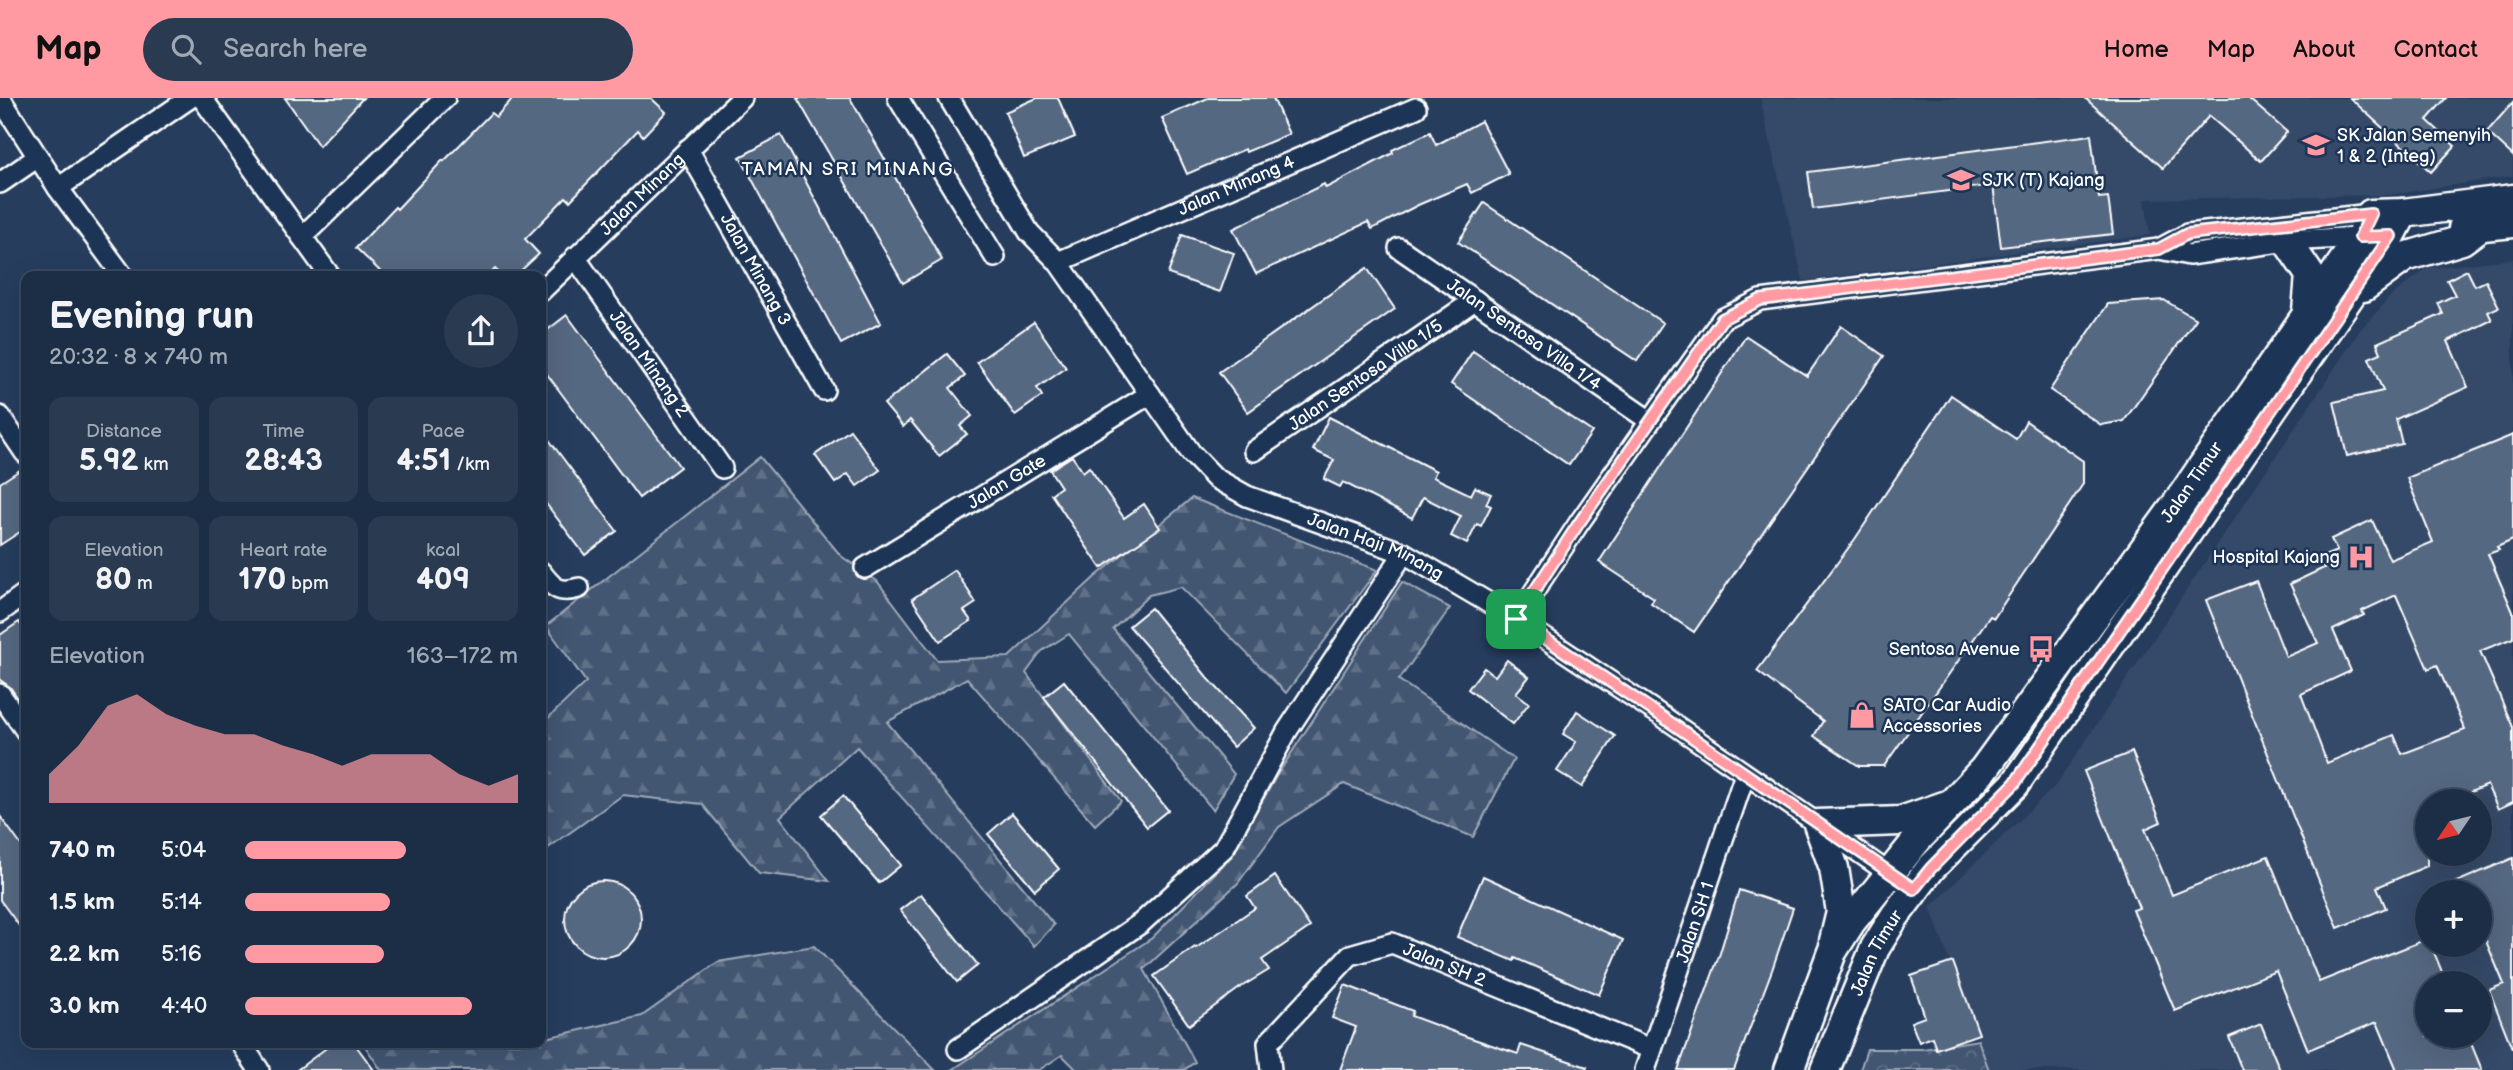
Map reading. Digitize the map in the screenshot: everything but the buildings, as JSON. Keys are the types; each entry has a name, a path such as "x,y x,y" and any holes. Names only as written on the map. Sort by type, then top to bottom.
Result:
{"main road":[{"path":"2397,225 2513,200"},
{"path":"2365,226 2481,226 2513,223"},
{"name":"Jalan Timur","path":"1825,1070 1875,948 1914,889 1931,868 2015,783 2397,225"},
{"name":"Jalan Timur","path":"1789,1070 1832,952 1851,922 1888,873 1984,769 2176,505 2365,226"},
{"path":"2347,300 2405,257 2462,240 2481,226"},
{"path":"2287,241 2310,275 2307,314"},
{"path":"1832,952 1841,912 1833,868 1818,824 1901,821 1953,803"}],"street":[{"path":"0,98 58,188 119,271"},
{"path":"58,188 190,98"},
{"path":"202,98 326,271"},
{"path":"302,237 445,98"},
{"name":"Jalan Minang","path":"546,286 742,98"},
{"path":"898,98 995,257"},
{"name":"Jalan Haji Minang","path":"949,98 1029,232 1058,262 1191,453 1215,478 1247,496 1404,553 1516,619 1914,889"},
{"name":"Jalan Minang 4","path":"1058,262 1416,108"},
{"name":"Jalan Minang 3","path":"688,149 824,390"},
{"path":"0,183 37,157"},
{"path":"1516,619 1722,319 1760,300 2159,249 2189,255 2287,241 2365,226"},
{"path":"2159,249 2187,234 2365,226"},
{"name":"Jalan Sentosa Villa 1/4","path":"1399,248 1650,421"},
{"name":"Jalan Minang 2","path":"575,257 722,468"},
{"name":"Jalan Sentosa Villa 1/5","path":"1254,451 1475,300"},
{"name":"Jalan Gate","path":"865,568 1150,394"},
{"path":"0,416 21,447"},
{"path":"958,1049 1141,923 1224,848 1287,731 1404,553"},
{"path":"546,579 551,586 566,592 579,588"},
{"path":"0,612 21,597"},
{"path":"0,694 21,724"},
{"name":"Jalan SH 1","path":"1645,1070 1745,774"},
{"name":"Jalan SH 2","path":"1270,1070 1268,1044 1350,955 1392,943 1651,1049"},
{"path":"244,1048 259,1070"}],"shaded area":[{"path":"1760,98 2513,98 2513,176 2389,195 2145,199 2150,235 1803,281"},
{"name":"Hospital Kajang","path":"2513,259 2513,1070 1989,1070 1930,907 2056,785 2361,329 2390,297 2427,268"}],"green space":[{"path":"760,457 841,556 877,581 937,660 1009,657 1095,577 1192,498 1377,570 1286,693 1181,587 1149,595 1113,629 1234,774 1213,810 1069,634 1042,651 1026,673 1121,801 1095,825 967,678 887,722 1054,925 1034,946 857,747 780,817 829,881 759,873 702,804 623,795 546,849 546,720 586,682 546,626"},
{"path":"1402,582 1450,608 1399,680 1514,759 1473,837 1344,784 1279,827 1238,883 1144,969 1195,1062 1184,1070 1077,1070 1062,1055 1039,1070 952,1070 1152,938 1229,859 1276,777"},
{"path":"814,946 935,1070 381,1070 366,1048 546,1048 546,1038 642,1016 718,962"},
{"path":"1978,1040 1989,1070 1860,1070 1867,1049 1923,1049"}],"place":[{"name":"SK Jalan Semenyih 1 & 2 (Integ)","path":"2316,145"},
{"name":"SJK (T) Kajang","path":"1961,180"},
{"name":"Hospital Kajang","path":"2361,557"},
{"name":"Sentosa Avenue","path":"2041,649"},
{"name":"SATO Car Audio Accessories","path":"1862,715"}],"district":[{"name":"TAMAN SRI MINANG","path":"848,169"}],"route":[{"path":"2371,214 2360,237 2391,236 2015,783 1931,868 1914,889 1516,619 1579,523 1722,319 1760,300 2159,249 2187,234 2371,214"}]}
